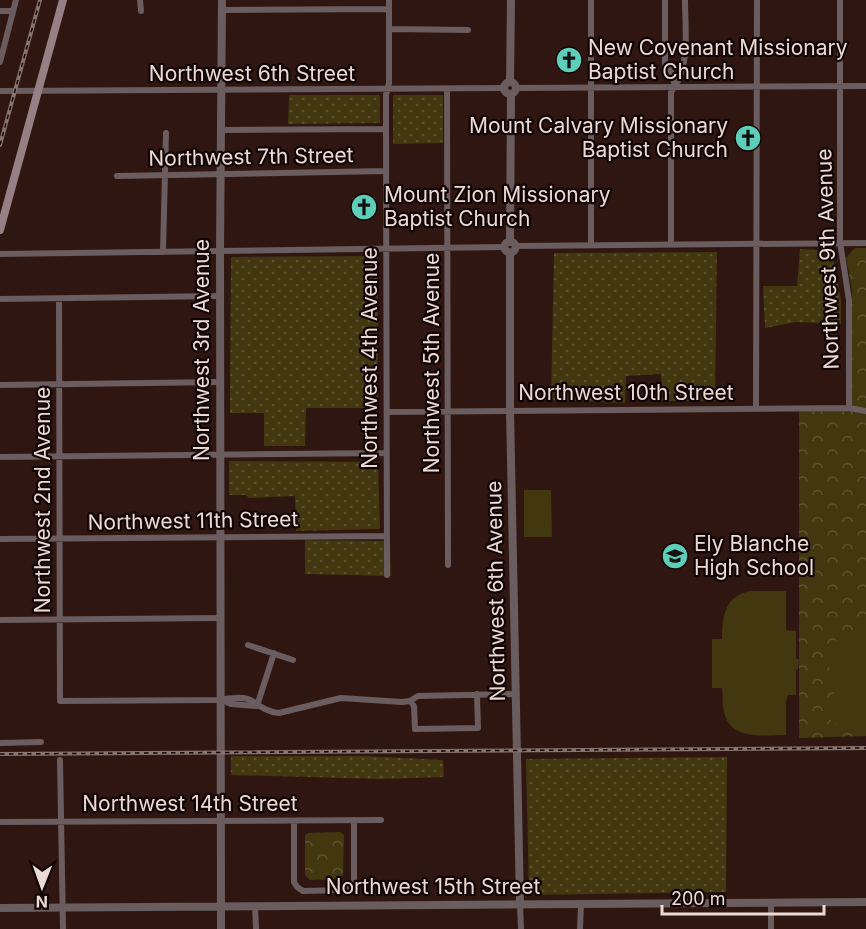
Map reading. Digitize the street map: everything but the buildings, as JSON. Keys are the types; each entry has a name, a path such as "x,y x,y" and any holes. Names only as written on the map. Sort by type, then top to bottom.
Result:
{"main road":[{"path":"0,230 63,0"}],"street":[{"path":"0,62 16,0"},
{"path":"141,0 141,11"},
{"name":"Northwest 3rd Avenue","path":"221,929 222,0"},
{"name":"Northwest 4th Avenue","path":"387,575 386,129 389,83 389,0"},
{"name":"Northwest 6th Avenue","path":"511,0 510,410 521,929"},
{"path":"591,0 591,245"},
{"path":"664,0 665,64 671,72 675,86"},
{"path":"671,244 670,92 684,64 685,0"},
{"path":"756,408 757,0"},
{"name":"Northwest 9th Avenue","path":"840,0 840,242 849,300 849,408"},
{"path":"222,10 389,9"},
{"path":"0,11 13,11"},
{"path":"389,29 468,30"},
{"name":"Northwest 6th Street","path":"0,91 866,86"},
{"name":"Northwest 5th Avenue","path":"447,89 448,565"},
{"path":"222,129 386,129"},
{"path":"163,252 166,133"},
{"name":"Northwest 7th Street","path":"117,176 386,171"},
{"path":"0,254 866,243"},
{"path":"0,298 220,296"},
{"name":"Northwest 2nd Avenue","path":"59,299 60,701 222,700"},
{"path":"0,385 59,386 220,382"},
{"name":"Northwest 10th Street","path":"387,412 756,408 849,408 866,411"},
{"path":"0,457 386,453"},
{"name":"Northwest 11th Street","path":"0,539 386,536"},
{"path":"0,620 221,618"},
{"path":"248,645 293,660"},
{"path":"257,706 274,653"},
{"path":"410,701 414,706 415,729 478,728 477,694"},
{"path":"222,700 244,698 252,700 257,706 273,713 279,713 341,698 410,701 418,696 516,694"},
{"path":"0,742 42,742"},
{"path":"60,760 63,929"},
{"path":"294,821 294,882 303,891 345,890 351,887 354,881 354,820"},
{"name":"Northwest 14th Street","path":"0,822 381,820"},
{"name":"Northwest 15th Street","path":"0,908 866,902"},
{"path":"771,903 771,929"},
{"path":"580,904 580,929"},
{"path":"255,906 256,929"}],"green space":[{"path":"289,95 380,95 380,123 288,124"},
{"path":"393,95 443,95 443,143 393,144"},
{"path":"855,248 866,248 866,736 799,738 799,410 852,410 852,289 846,258"},
{"path":"800,249 832,251 841,301 841,324 796,322 765,328 763,286 797,286"},
{"path":"717,252 715,401 662,401 661,374 626,376 625,403 551,400 554,253"},
{"path":"378,256 378,408 306,408 305,446 264,446 264,413 230,413 231,257"},
{"path":"229,461 378,462 380,529 296,531 295,496 249,498 246,495 229,495"},
{"path":"524,490 551,490 552,537 524,537"},
{"path":"305,540 390,541 391,576 305,574"},
{"path":"786,591 786,630 796,631 796,659 799,659 796,670 796,695 788,695 786,702 786,735 749,734 733,728 724,712 722,688 712,688 712,639 722,639 724,615 730,602 742,593"},
{"path":"841,636 866,638 866,733 847,729 831,721 835,682 829,667 832,644"},
{"path":"231,756 364,756 443,760 444,777 380,779 231,775"},
{"path":"727,757 726,892 529,895 526,759"},
{"path":"340,832 344,835 343,875 339,879 310,880 305,875 305,835 307,833"}],"railway":[{"path":"0,145 40,0"},
{"path":"0,754 866,748"}],"place":[{"name":"New Covenant Missionary Baptist Church","path":"569,60"},
{"name":"Mount Calvary Missionary Baptist Church","path":"748,138"},
{"name":"Mount Zion Missionary Baptist Church","path":"364,207"},
{"name":"Ely Blanche High School","path":"675,556"}]}
